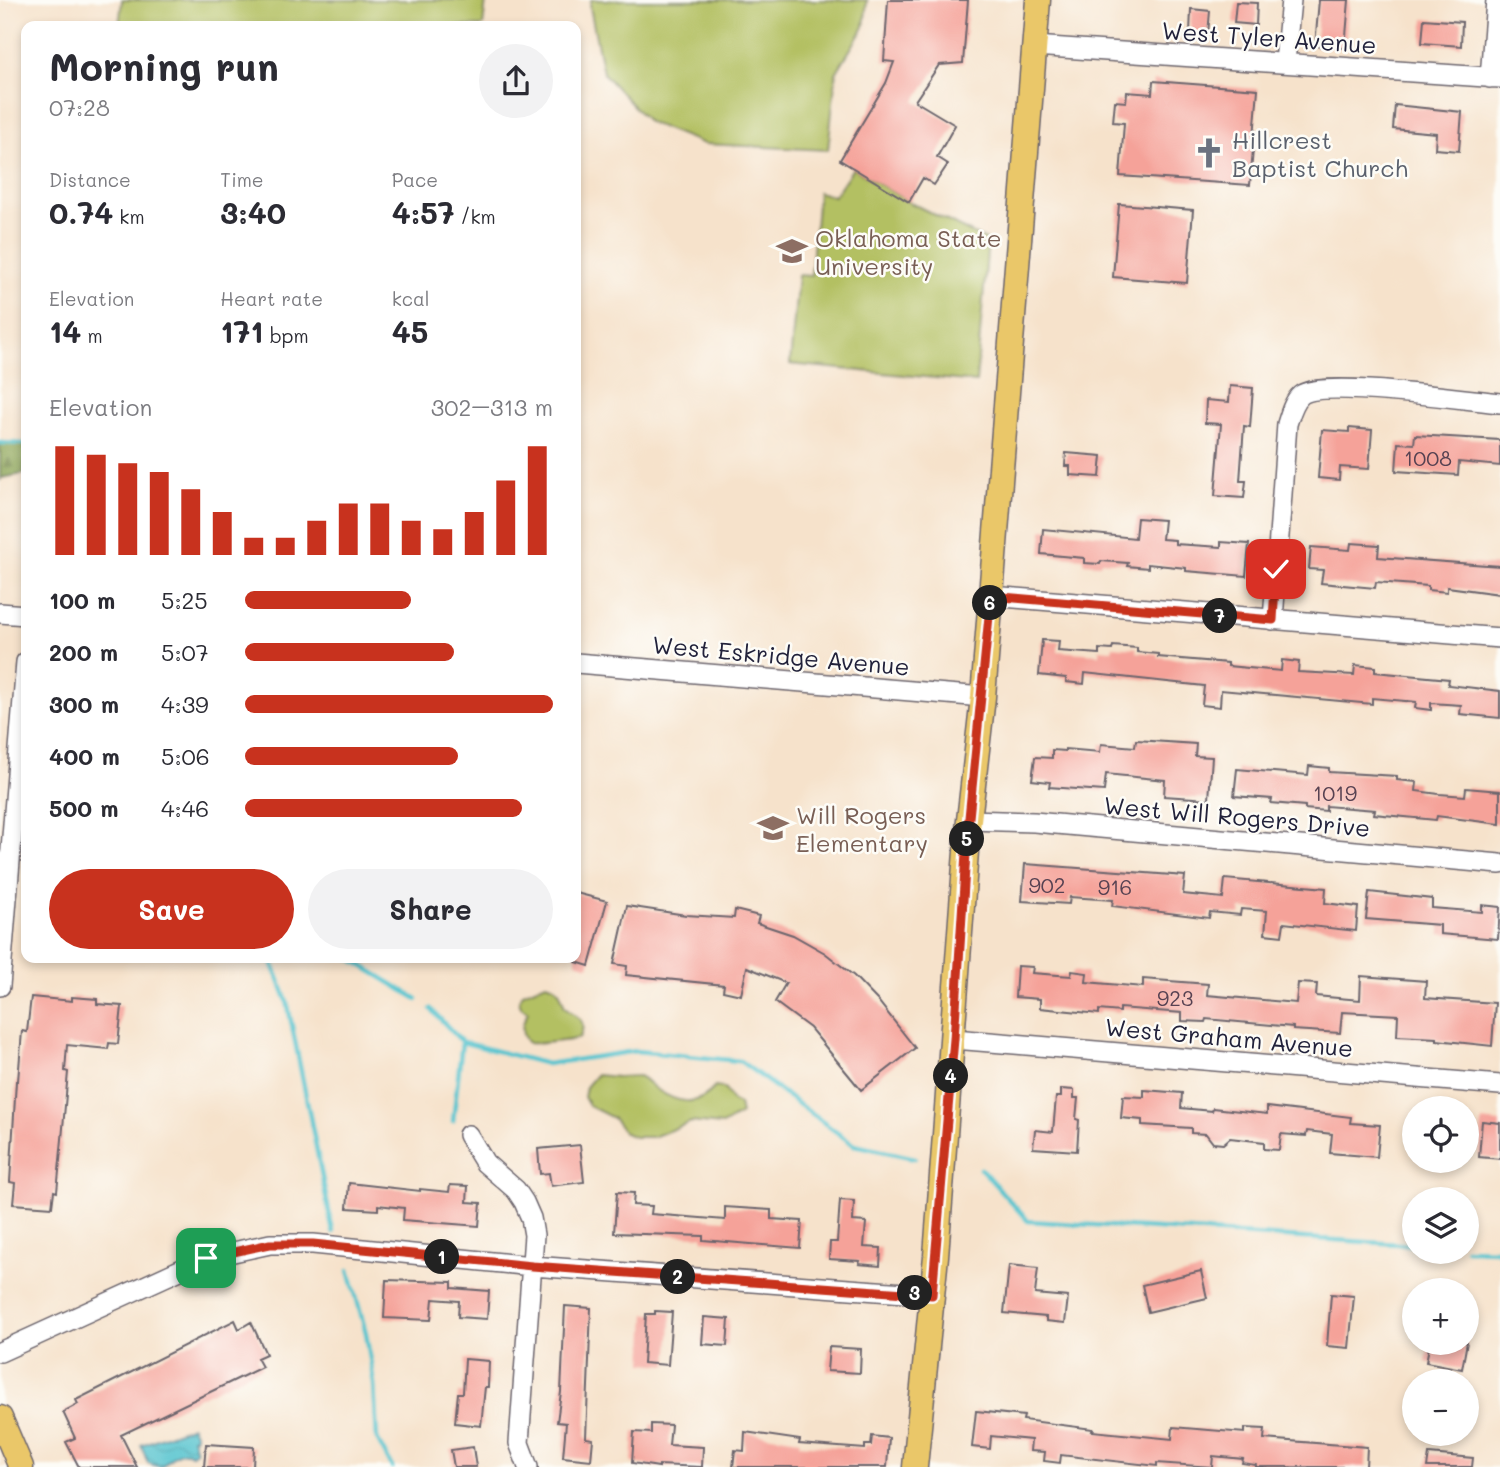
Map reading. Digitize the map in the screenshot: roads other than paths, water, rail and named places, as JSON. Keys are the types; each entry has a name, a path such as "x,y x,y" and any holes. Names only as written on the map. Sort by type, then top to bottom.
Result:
{"main road":[{"path":"915,1467 954,1039 969,820 983,697 1038,0"},
{"path":"0,1418 21,1467"}],"street":[{"path":"1285,62 1291,0"},
{"path":"1495,78 1496,0"},
{"name":"West Tyler Avenue","path":"1034,46 1495,78"},
{"path":"1273,620 1287,424 1300,396 1312,390 1368,389 1500,402"},
{"path":"991,596 1500,638"},
{"path":"0,613 21,615"},
{"name":"West Eskridge Avenue","path":"581,663 983,697"},
{"path":"0,986 21,724"},
{"name":"West Will Rogers Drive","path":"969,820 1034,822 1500,864"},
{"name":"West Graham Avenue","path":"954,1039 1500,1085"},
{"path":"468,1135 485,1163 516,1190 531,1218 534,1235 519,1444 528,1467"},
{"path":"0,1352 206,1258 270,1244 313,1244 532,1266 932,1295"}],"water":[{"path":"192,1426 196,1436 192,1438 196,1451 192,1454 178,1453 160,1467 148,1463 141,1445"}],"waterway":[{"path":"0,443 21,444"},
{"path":"272,963 287,1001 333,1232"},
{"path":"358,963 417,999"},
{"path":"431,1009 462,1042 453,1121"},
{"path":"462,1042 547,1064 636,1051 740,1061 854,1145 915,1158"},
{"path":"981,1169 1028,1221 1402,1244"},
{"path":"1479,1249 1497,1250 1500,1254"},
{"path":"349,1270 366,1333 374,1384 377,1439 392,1467"}],"place":[{"name":"Hillcrest Baptist Church","path":"1209,153"},
{"name":"Oklahoma State University","path":"792,251"},
{"name":"Will Rogers Elementary","path":"773,828"}]}
